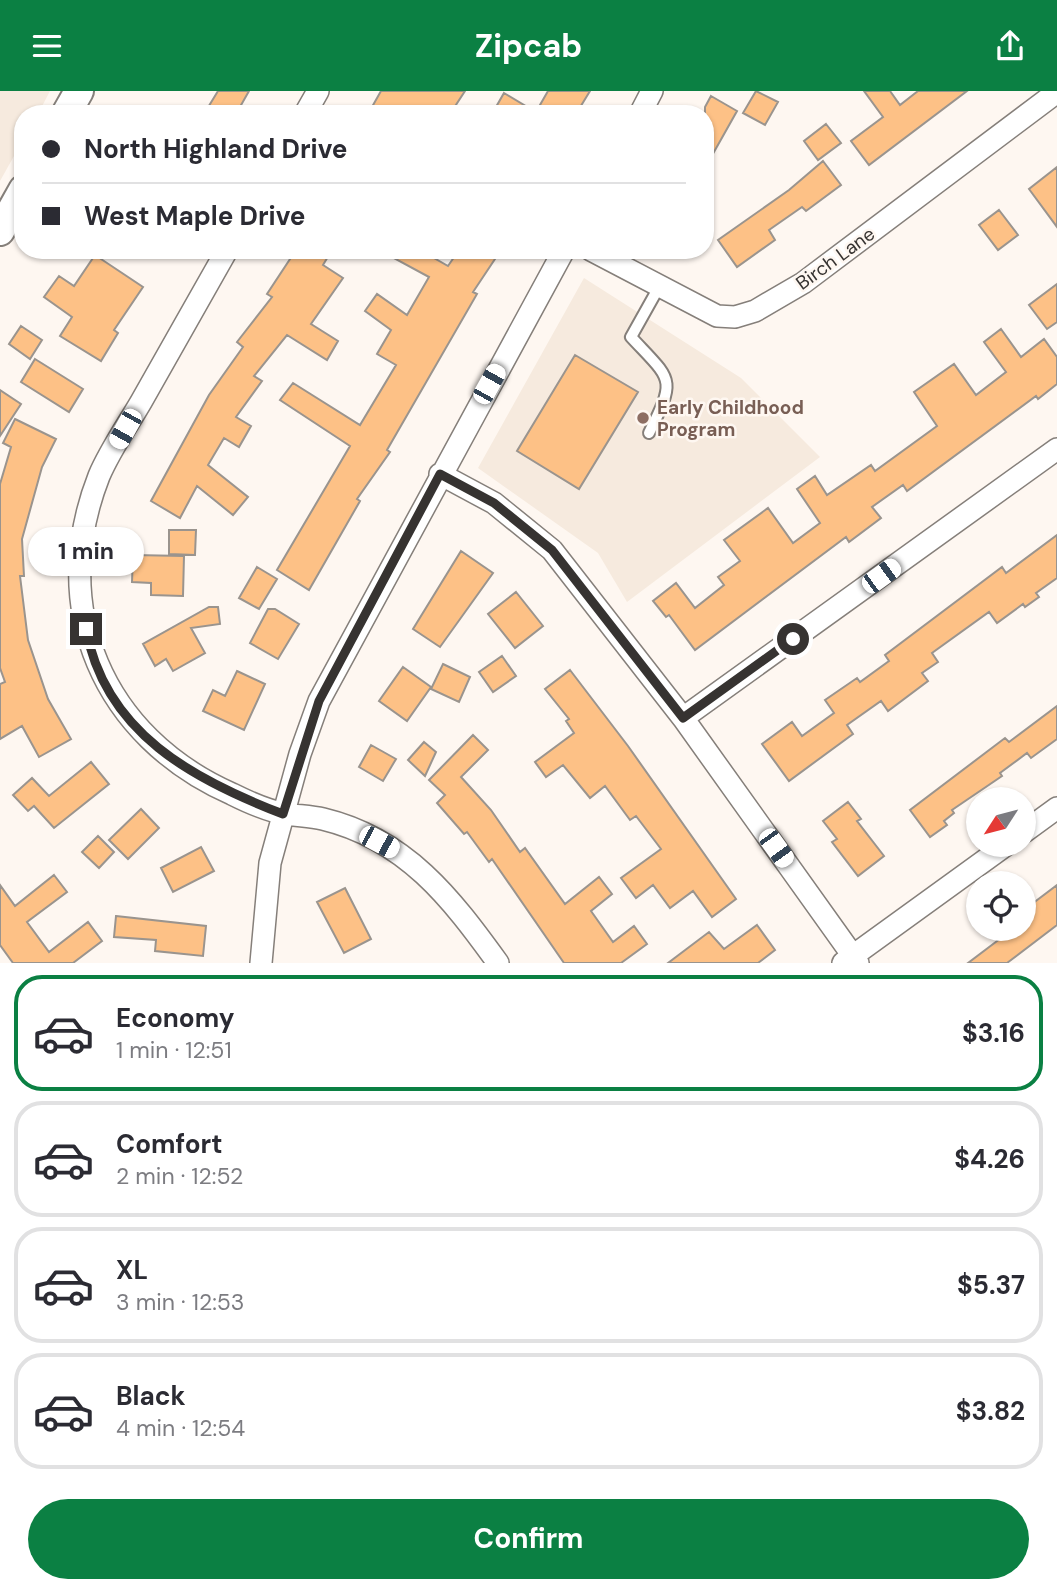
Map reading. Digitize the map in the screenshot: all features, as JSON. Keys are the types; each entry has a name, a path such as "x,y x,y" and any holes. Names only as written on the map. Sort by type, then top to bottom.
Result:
{"main road":[{"path":"0,231 14,206"}],"street":[{"name":"Birch Lane","path":"608,259 717,316 736,317 755,311 803,283 1057,92"},
{"path":"222,259 100,474 84,525 78,581 89,647 105,683 125,714 148,740 184,769 231,794 283,814 323,819 363,833 396,851 426,874 455,903 498,963"},
{"path":"261,963 270,863 319,701 559,259"},
{"path":"683,718 1057,449"},
{"path":"440,474 494,503 552,550 683,718 851,961 990,857"},
{"path":"1036,823 1057,808"}],"lane":[{"path":"649,433 667,397 668,383 664,374 631,337 659,287"}],"shaded area":[{"path":"0,91 50,91 43,105 14,105 14,156 0,181"},
{"name":"Early Childhood Program","path":"584,278 741,378 820,457 627,602 598,553 478,468"}],"building":[{"path":"218,91 249,91 241,105 209,105"},
{"path":"381,91 465,91 456,105 373,105"},
{"path":"548,91 590,91 581,105 540,105"},
{"path":"756,91 778,102 765,125 743,113"},
{"path":"864,91 890,91 900,105 918,91 967,91 869,165 851,141 883,117"},
{"path":"504,93 524,105 497,105"},
{"path":"711,96 737,111 714,152 714,105 706,105"},
{"path":"826,124 841,143 818,160 804,141"},
{"path":"823,161 841,185 806,211 802,207 769,230 775,240 737,267 718,240 789,190"},
{"path":"1057,167 1057,227 1029,189"},
{"path":"999,210 1018,235 998,250 979,225"},
{"path":"92,259 101,259 143,287 114,330 118,333 101,361 60,336 72,317 44,297 59,276 74,286"},
{"path":"290,259 327,259 323,265 343,278 311,324 338,341 327,360 287,335 254,376 262,381 236,417 251,426 239,447 224,438 208,465 248,497 233,515 197,486 180,518 151,501 209,395 243,347 237,342 272,297 267,294"},
{"path":"396,259 436,259 448,266 453,259 495,259 473,292 477,294 387,450 390,452 357,499 360,501 309,590 277,570 350,446 280,400 293,383 360,425 396,365 377,354 391,330 365,311 377,294 407,315 429,277"},
{"path":"1057,284 1057,322 1047,329 1029,305"},
{"path":"21,326 42,340 30,359 9,344"},
{"path":"1001,329 1021,357 1044,339 1057,357 1057,384 1038,399 1036,396 907,491 903,485 872,507 881,518 849,542 846,537 695,650 669,615 666,617 653,601 676,583 695,608 724,585 718,577 740,561 724,540 768,508 793,543 820,523 797,489 815,476 827,495 871,465 875,471 937,426 914,392 954,364 976,395 1006,372 984,342"},
{"path":"575,355 638,392 579,489 517,451"},
{"path":"35,359 83,389 69,412 21,382"},
{"path":"0,390 21,404 0,436"},
{"path":"15,419 56,439 42,467 22,539 24,576 20,576 28,640 48,699 71,739 39,757 22,726 0,739 0,684 5,682 0,668 0,484 11,447 3,443"},
{"path":"169,530 196,530 195,555 169,554"},
{"path":"1057,535 1057,578 1036,593 1039,597 1025,607 1023,604 997,623 989,612 932,653 938,662 922,673 928,681 888,711 881,701 847,725 853,734 789,781 762,744 792,722 802,736 834,713 825,700 857,678 860,682 889,661 885,655 1002,567 1006,573"},
{"path":"461,551 493,573 440,647 413,629"},
{"path":"133,555 184,556 183,596 151,595 151,583 132,582"},
{"path":"257,567 277,579 259,609 239,598"},
{"path":"516,592 543,626 515,648 488,614"},
{"path":"209,607 218,607 220,624 191,628 205,653 173,671 166,659 155,666 143,644"},
{"path":"268,609 275,609 299,624 278,659 250,643"},
{"path":"502,656 516,676 493,692 479,672"},
{"path":"443,664 470,677 459,702 431,689"},
{"path":"403,667 431,687 407,721 379,701"},
{"path":"570,670 628,746 736,899 712,917 693,891 670,908 653,885 636,898 621,878 661,849 636,816 630,820 605,786 590,798 563,765 546,777 535,762 574,733 566,721 569,719 545,689"},
{"path":"237,671 265,684 244,730 203,711 213,690 225,696"},
{"path":"1057,706 1057,739 1031,758 1027,753 986,787 966,787 966,800 952,810 954,813 944,821 947,825 930,837 910,810 1005,738 1009,742"},
{"path":"473,735 488,750 461,777 491,810 520,852 525,848 565,904 599,877 612,894 591,911 613,942 634,926 647,944 621,963 564,963 492,859 489,862 467,832 464,834 437,803 445,795 429,780"},
{"path":"424,742 436,752 425,776 408,760"},
{"path":"371,745 396,759 383,781 359,767"},
{"path":"91,762 109,784 54,828 34,806 28,811 13,795 32,778 49,796"},
{"path":"848,802 861,819 857,821 884,856 858,876 832,842 837,839 823,821"},
{"path":"141,809 159,828 128,859 109,840"},
{"path":"98,836 114,852 99,868 82,852"},
{"path":"201,847 214,871 173,892 161,868"},
{"path":"54,875 67,892 27,922 49,952 88,922 102,941 73,963 13,963 0,945 0,885 15,906"},
{"path":"1057,885 1057,925 1036,941 1036,901"},
{"path":"345,888 371,939 344,953 317,902"},
{"path":"116,916 206,926 203,956 155,951 156,940 114,937"},
{"path":"757,925 775,950 758,963 668,963 709,932 724,949"},
{"path":"997,941 1036,941 1007,963 968,963"}],"place":[{"name":"Early Childhood Program","path":"643,418"}],"route":[{"path":"86,629 89,647 105,683 125,714 148,740 184,769 231,794 283,814 319,701 345,647 440,474 494,503 527,527 552,550 683,718 793,639"}]}
